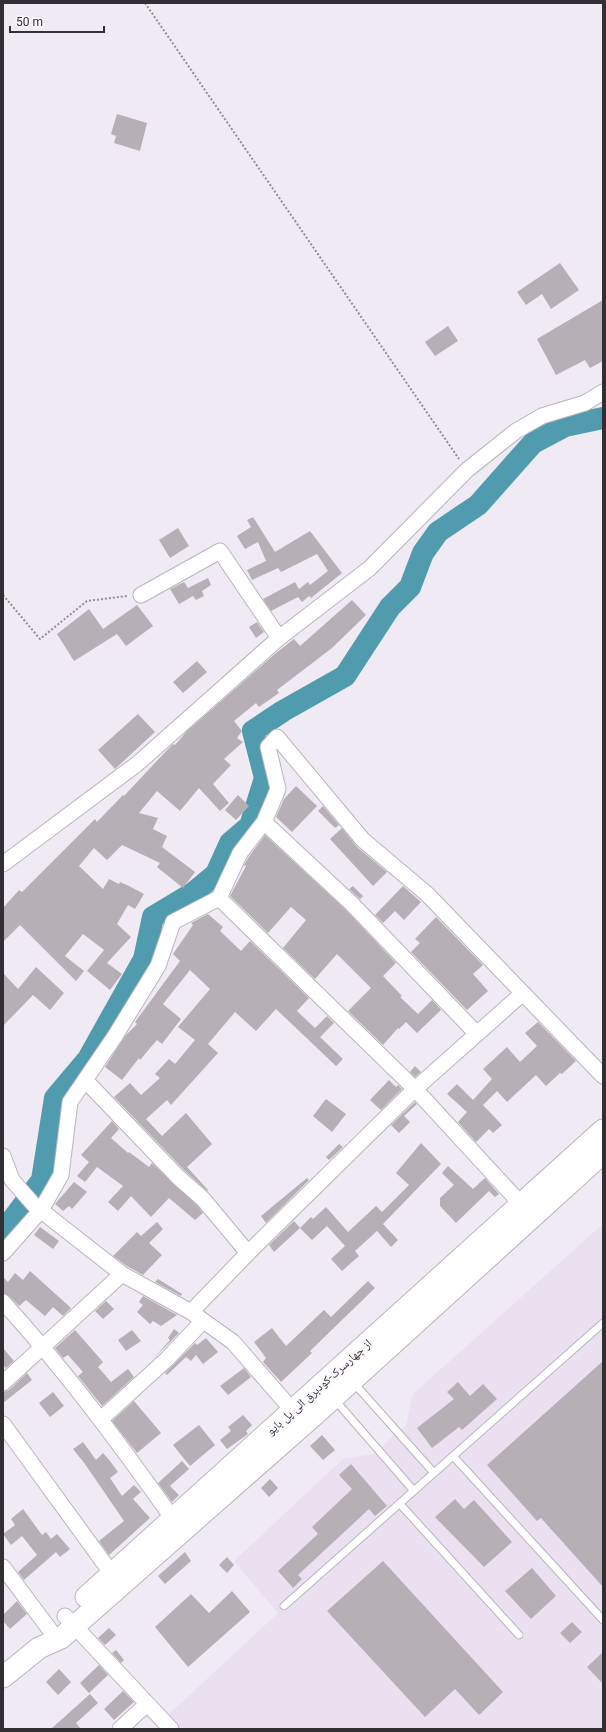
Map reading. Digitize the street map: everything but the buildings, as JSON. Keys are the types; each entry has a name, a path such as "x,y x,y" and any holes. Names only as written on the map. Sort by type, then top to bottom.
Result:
{"street":[{"path":"3,864 137,764 279,638 370,568 467,470 516,431 542,416 585,403 603,392"},
{"path":"140,594 220,551 279,638"},
{"path":"3,1253 34,1204 61,1175 70,1102 115,1036 158,966 173,922 219,898 240,853 264,822 278,788 268,747 277,737 363,840 427,894 603,1076"},
{"path":"264,822 352,904 477,1034"},
{"path":"219,898 415,1089 521,1204"},
{"path":"101,1419 166,1359 248,1253 415,1089 523,993"},
{"path":"85,1080 178,1177 203,1199 248,1253"},
{"name":"از جهارسرک-کودبرق الی پل بایو","path":"346,1374 521,1204 603,1130"},
{"name":"از جهارسرک-کودبرق الی پل بایو","path":"63,1624 346,1374 603,1153"},
{"path":"3,1156 12,1180 34,1204 122,1274 197,1317 233,1342 293,1411"},
{"path":"3,1384 122,1274"},
{"path":"3,1302 44,1347 101,1419 173,1519"},
{"name":"از جهارسرک-کودبرق الی پل بایو","path":"3,1677 39,1648 61,1638 63,1624 112,1574 293,1411 327,1391"},
{"path":"3,1424 112,1574"},
{"path":"3,1567 147,1704 171,1729"},
{"path":"120,1729 147,1704"}],"lane":[{"path":"284,1606 603,1323"},
{"path":"346,1374 434,1474"},
{"path":"327,1391 414,1491"},
{"path":"453,1456 603,1620"},
{"path":"400,1504 519,1635"}],"path":[{"path":"145,3 467,470"},
{"path":"3,595 40,639 87,601 140,594"}],"shaded area":[{"path":"603,1224 603,1729 179,1729 167,1716 278,1613 234,1561 343,1459 373,1454 406,1425 413,1394"}],"waterway":[{"path":"3,1232 42,1180 55,1098 88,1059 144,959 153,917 193,893 216,874 230,843 250,826 265,778 253,731 283,711 345,676 390,607 410,587 423,553 438,532 478,505 533,443 565,426 603,418"}]}
